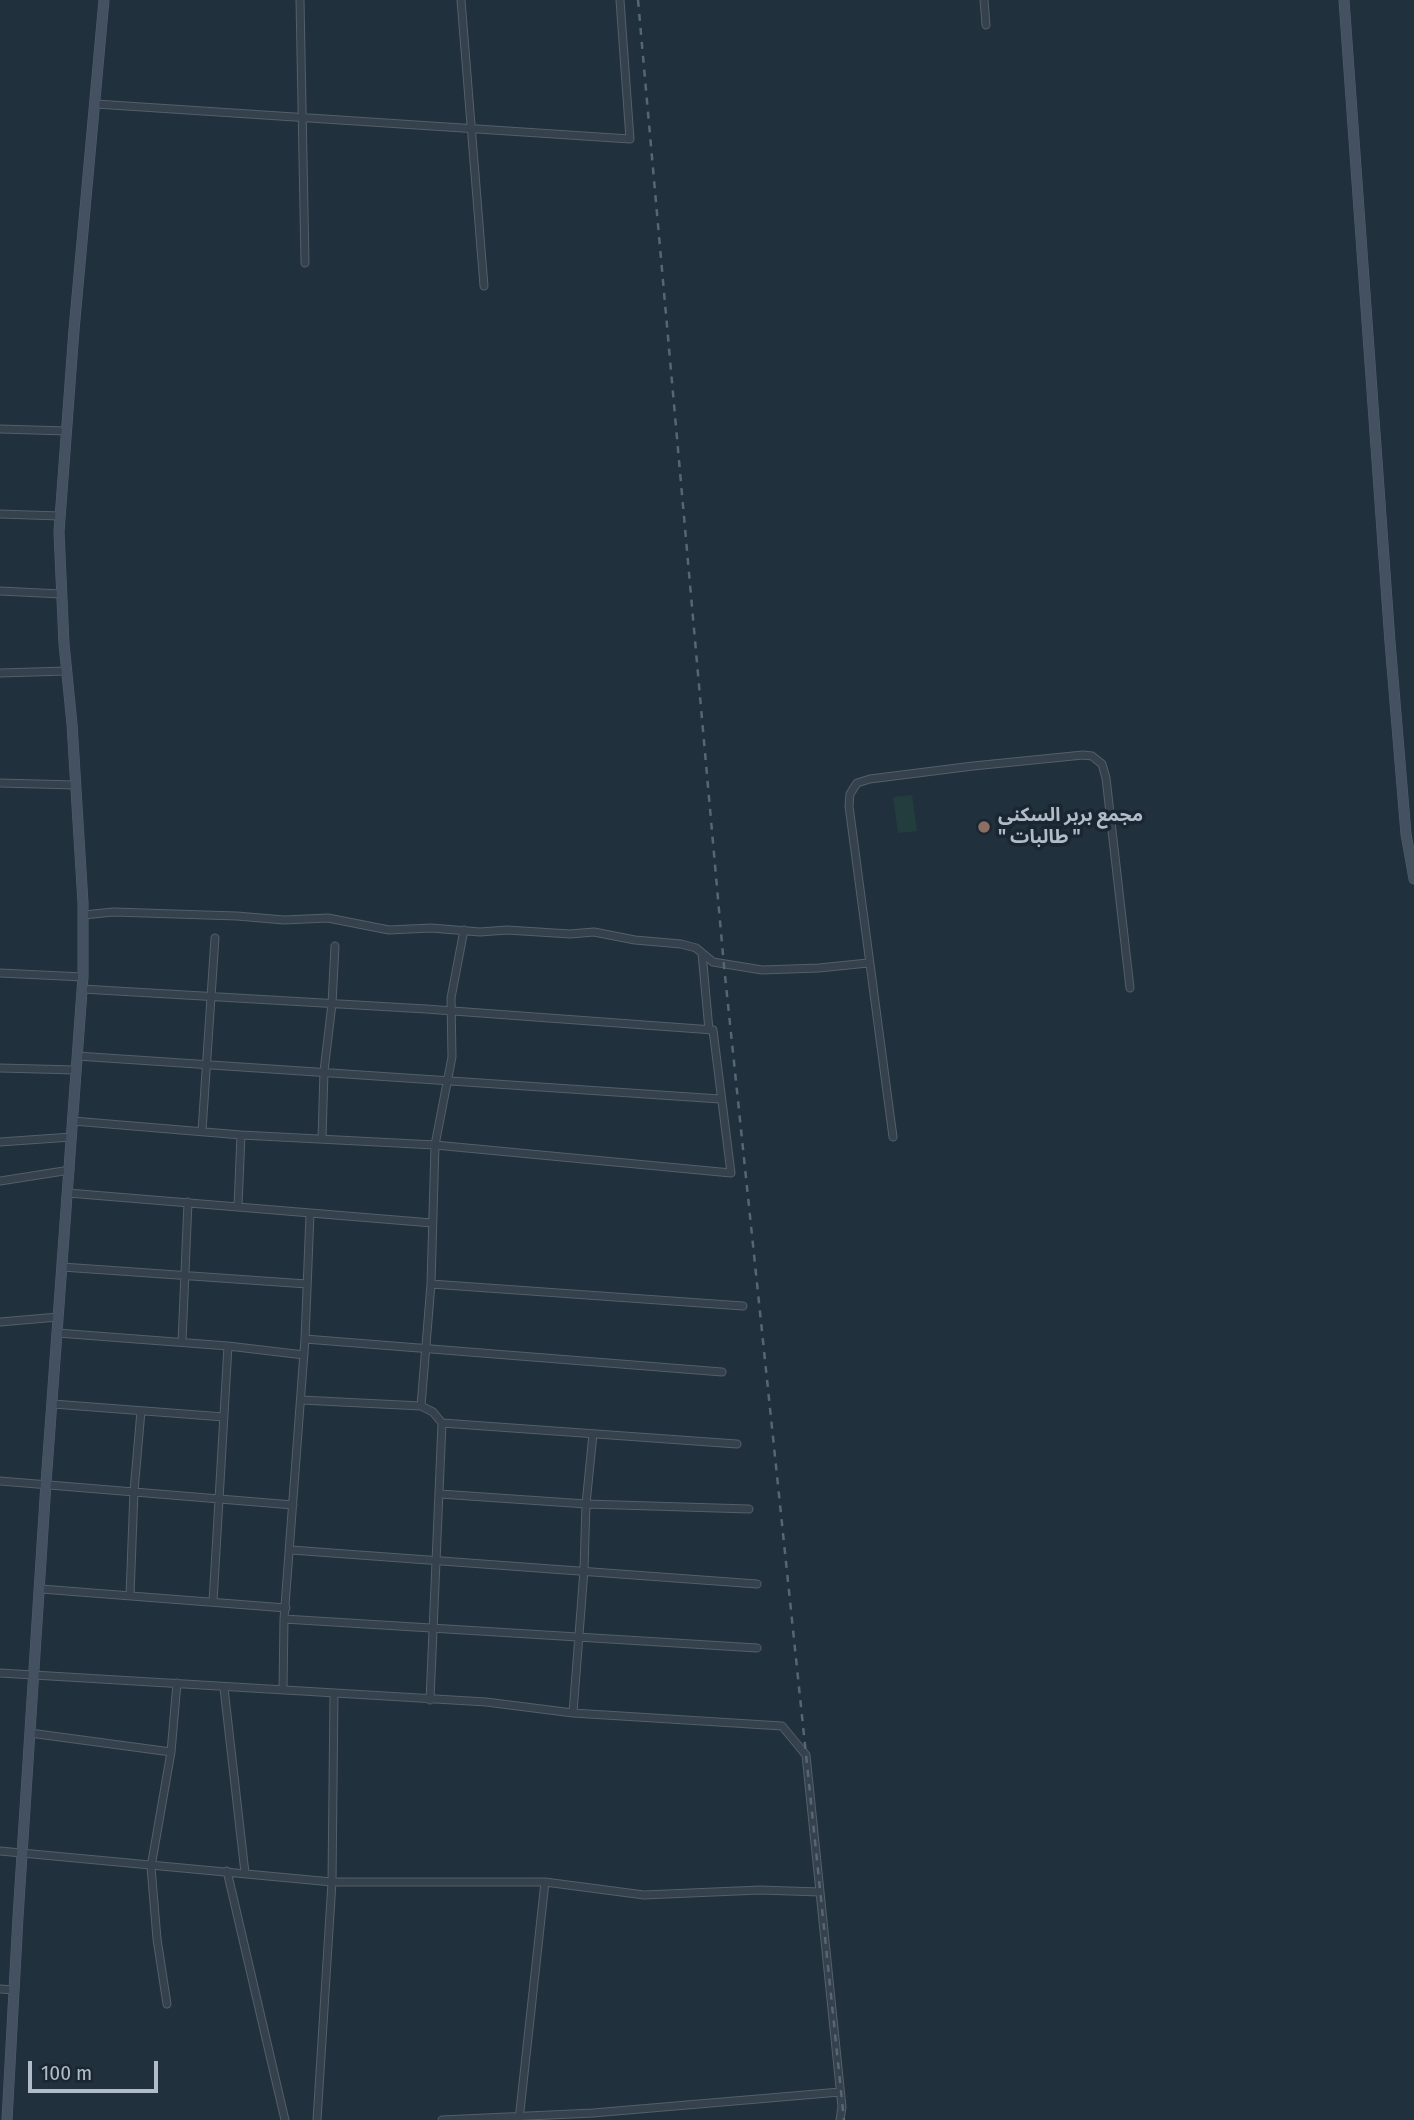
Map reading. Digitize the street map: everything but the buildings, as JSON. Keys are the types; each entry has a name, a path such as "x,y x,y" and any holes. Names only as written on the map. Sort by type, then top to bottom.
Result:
{"street":[{"path":"7,2120 5,2078 14,1990 83,977 84,915 61,594 60,516 104,0"},
{"path":"300,0 305,263"},
{"path":"461,0 484,286"},
{"path":"96,104 631,139 620,0"},
{"path":"984,0 986,25"},
{"path":"1344,0 1390,642 1406,834 1414,879"},
{"path":"0,429 66,431"},
{"path":"0,514 60,516"},
{"path":"0,592 61,594"},
{"path":"0,673 66,671"},
{"path":"893,1137 849,806 850,794 857,783 972,766 1083,755 1093,757 1102,764 1106,778 1130,988"},
{"path":"0,783 75,785"},
{"path":"84,915 113,912 225,915 284,920 328,918 389,930 431,928 481,932 594,932 635,940 681,944 696,948 713,962 724,966 762,970 868,963"},
{"path":"421,1406 431,1284 435,1145 452,1057 452,998 464,930"},
{"path":"202,1131 215,938"},
{"path":"322,1139 324,1071 335,946"},
{"path":"702,953 709,1030"},
{"path":"0,973 83,977"},
{"path":"73,1121 241,1135 435,1145 730,1173 713,1030 82,989"},
{"path":"77,1056 720,1099"},
{"path":"0,1068 76,1070"},
{"path":"238,1206 241,1135"},
{"path":"0,1142 71,1137"},
{"path":"0,1181 70,1170"},
{"path":"68,1193 432,1223"},
{"path":"182,1342 188,1202"},
{"path":"283,1689 284,1619 304,1355 310,1214"},
{"path":"62,1266 307,1284"},
{"path":"431,1284 743,1306"},
{"path":"0,1322 58,1317"},
{"path":"57,1333 228,1346 304,1355"},
{"path":"305,1339 722,1372"},
{"path":"213,1602 228,1346"},
{"path":"301,1400 421,1406 433,1412 442,1423 430,1700"},
{"path":"52,1404 223,1417"},
{"path":"130,1595 134,1491 141,1411"},
{"path":"442,1423 737,1444"},
{"path":"573,1713 593,1434"},
{"path":"0,1481 293,1505"},
{"path":"440,1494 586,1504 749,1509"},
{"path":"290,1550 757,1584"},
{"path":"41,1589 286,1608"},
{"path":"284,1619 757,1648"},
{"path":"0,1673 486,1702 573,1713 782,1726 806,1755 842,2107 840,2120"},
{"path":"167,2004 151,1867 171,1752 177,1683"},
{"path":"224,1688 245,1873"},
{"path":"317,2120 332,1882 334,1693"},
{"path":"30,1733 171,1752"},
{"path":"0,1851 332,1882 545,1882 644,1895 760,1889 820,1892"},
{"path":"227,1871 285,2120"},
{"path":"519,2118 545,1882"},
{"path":"0,1989 14,1990"},
{"path":"442,2120 593,2113 840,2092"}],"green space":[{"path":"912,795 917,831 898,833 893,797"}],"railway":[{"path":"638,0 724,966 844,2120"}],"place":[{"name":"مجمع بربر السكني \" طالبات \"","path":"984,827"}]}
